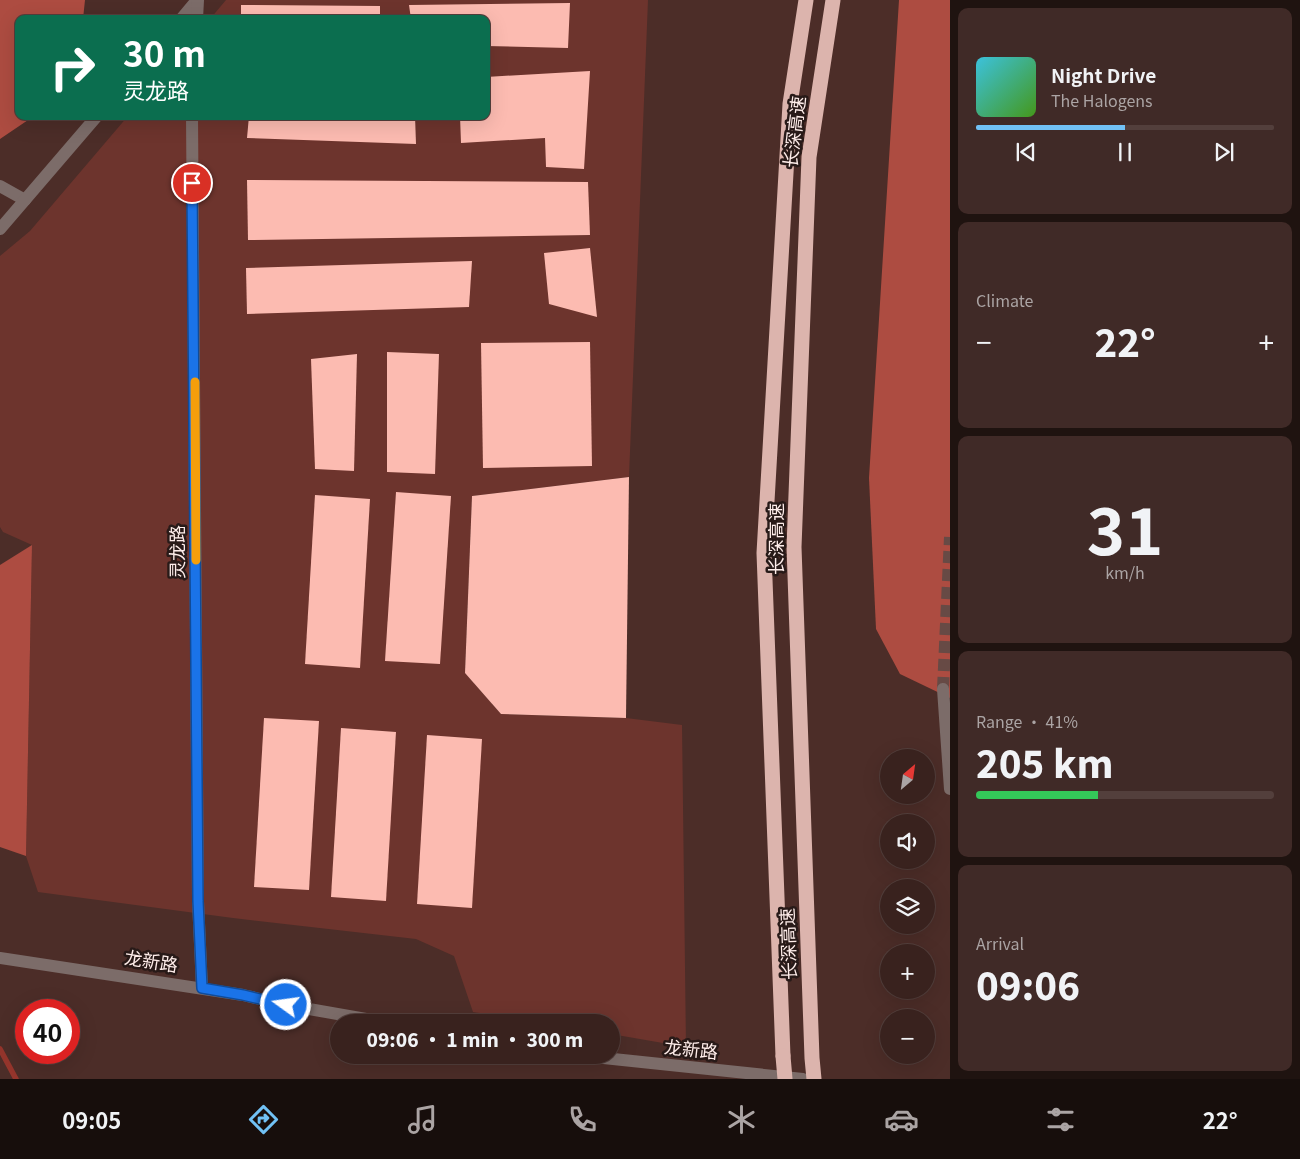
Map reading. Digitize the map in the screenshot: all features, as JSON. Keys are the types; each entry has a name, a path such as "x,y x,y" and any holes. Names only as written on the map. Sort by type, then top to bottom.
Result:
{"highway":[{"name":"长深高速","path":"785,1079 764,553 790,104 806,0"},
{"name":"长深高速","path":"814,1079 794,547 809,157 833,0"}],"street":[{"path":"184,15 197,0"},
{"path":"197,0 197,15"},
{"path":"0,229 94,120"},
{"name":"灵龙路","path":"192,120 198,901 202,988"},
{"path":"0,186 24,200"},
{"path":"943,689 950,789"},
{"name":"龙新路","path":"0,958 202,988 340,1014"},
{"name":"龙新路","path":"620,1060 804,1079"}],"shaded area":[{"path":"0,0 85,0 83,15 15,15 15,120 28,120 0,139"},
{"path":"226,0 648,0 629,477 472,496 465,673 501,714 626,718 682,725 686,1047 620,1036 620,1014 486,1014 473,1012 454,956 416,939 233,918 38,892 26,856 32,545 3,532 0,527 0,256 30,231 125,120 490,120 490,15 213,15"},
{"path":"899,0 950,0 950,698 900,674 876,629 869,478"},
{"path":"32,545 26,856 0,847 0,565"}],"building":[{"path":"570,3 568,48 490,46 490,15 410,15 409,5"},
{"path":"241,5 380,6 380,15 241,15"},
{"path":"590,71 584,169 546,167 545,138 461,143 460,120 490,120 490,77"},
{"path":"249,120 415,120 416,144 247,138"},
{"path":"247,180 588,182 590,235 248,240"},
{"path":"590,248 597,317 549,304 544,253"},
{"path":"472,261 469,307 247,314 246,268"},
{"path":"590,342 592,466 483,468 481,343"},
{"path":"387,352 439,354 435,474 387,472"},
{"path":"357,354 354,471 315,469 311,359"},
{"path":"629,477 626,718 501,714 465,673 472,496"},
{"path":"396,492 451,496 440,664 385,661"},
{"path":"315,495 370,499 360,668 305,664"},
{"path":"264,718 319,721 309,890 254,887"},
{"path":"341,728 396,732 386,901 331,897"},
{"path":"427,735 482,739 472,908 417,904"}],"waterway":[{"path":"0,1049 16,1079"}],"tunnel":[{"path":"943,689 950,537"}],"slow traffic":[{"path":"195,382 196,560"}],"route":[{"path":"192,183 198,901 202,988 286,1005"}]}
